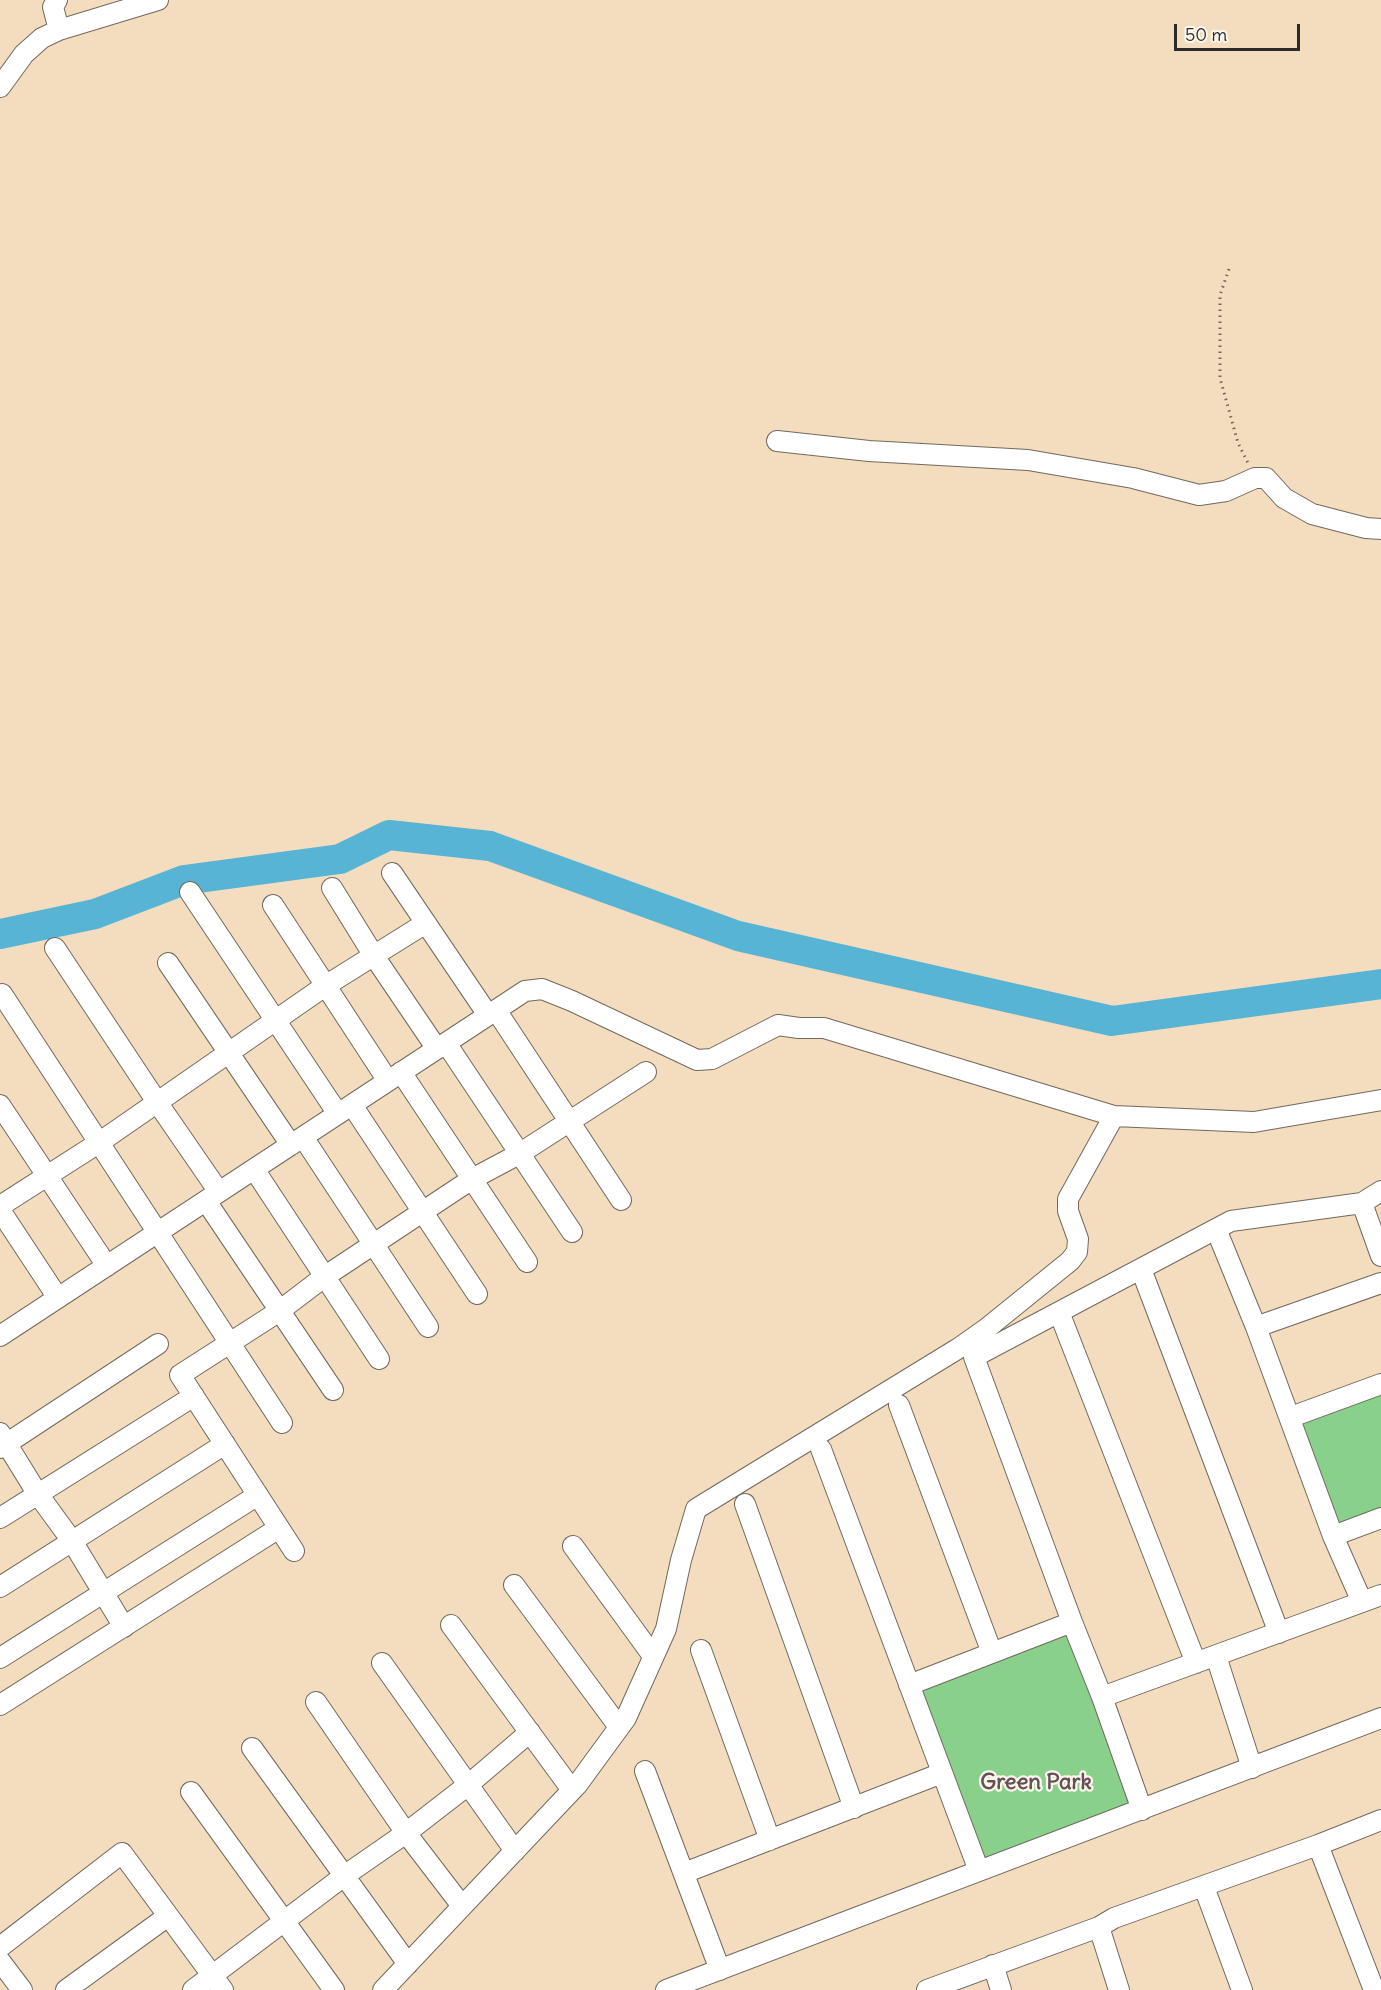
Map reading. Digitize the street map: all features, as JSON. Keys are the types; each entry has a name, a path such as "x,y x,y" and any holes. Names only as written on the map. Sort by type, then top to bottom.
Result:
{"street":[{"path":"0,87 24,54 42,38 59,30 159,0"},
{"path":"54,2 59,30"},
{"path":"777,441 869,451 1028,460 1133,478 1199,495 1226,491 1255,478 1266,478 1284,498 1312,514 1366,528 1381,529"},
{"path":"392,873 570,1122 621,1200"},
{"path":"332,888 374,956 519,1154 572,1232"},
{"path":"190,892 275,1020 422,1213 477,1294"},
{"path":"273,906 325,986 472,1179 526,1262"},
{"path":"58,1298 0,1208 100,1142 325,986 426,923"},
{"path":"55,948 157,1102 278,1312 333,1390"},
{"path":"168,963 228,1052 373,1245 428,1327"},
{"path":"2,1331 58,1298 525,991 542,989 572,1001 697,1060 712,1059 778,1025 824,1028 1114,1116 1254,1122 1381,1100"},
{"path":"2,994 282,1423"},
{"path":"294,1551 180,1375 278,1312 324,1277 472,1179 519,1154 646,1072"},
{"path":"0,1104 107,1266"},
{"path":"383,1990 572,1790 626,1718 666,1629 683,1551 696,1509 959,1348 1070,1261 1077,1252 1078,1239 1068,1211 1068,1198 1114,1116"},
{"path":"254,1169 379,1359"},
{"path":"1142,1809 974,1357 1231,1221 1362,1203 1381,1191"},
{"path":"1362,1203 1381,1256"},
{"path":"1216,1229 1291,1417 1334,1536 1362,1602"},
{"path":"1141,1269 1279,1633"},
{"path":"1256,1327 1381,1283"},
{"path":"1059,1312 1196,1663"},
{"path":"124,1627 72,1541 2,1441 158,1344"},
{"path":"1291,1417 1381,1384"},
{"path":"0,1518 194,1395"},
{"path":"899,1406 992,1653"},
{"path":"0,1587 225,1444"},
{"path":"821,1449 979,1871"},
{"path":"0,1658 258,1496"},
{"path":"746,1504 854,1808"},
{"path":"1334,1536 1381,1518"},
{"path":"0,1705 279,1528"},
{"path":"573,1546 653,1656"},
{"path":"514,1585 619,1727"},
{"path":"1102,1697 1381,1595"},
{"path":"909,1684 1072,1622"},
{"path":"451,1625 572,1790"},
{"path":"701,1650 770,1840"},
{"path":"1216,1656 1252,1768"},
{"path":"382,1663 515,1851"},
{"path":"316,1702 406,1833 462,1906"},
{"path":"666,1990 712,1978 979,1871 1381,1719"},
{"path":"193,1990 218,1983 284,1921 406,1833 468,1785 530,1732"},
{"path":"252,1748 408,1964"},
{"path":"645,1771 684,1874 712,1978"},
{"path":"684,1874 942,1773"},
{"path":"190,1792 334,1990"},
{"path":"927,1990 1099,1926 1114,1918 1204,1887 1381,1820"},
{"path":"1318,1845 1374,1990"},
{"path":"0,1947 122,1853 218,1983"},
{"path":"1204,1887 1242,1990"},
{"path":"66,1990 168,1916"},
{"path":"1099,1926 1119,1990"},
{"path":"0,1961 22,1990"},
{"path":"993,1965 1001,1990"}],"path":[{"path":"1229,270 1220,295 1220,378 1238,442 1255,478"}],"green space":[{"path":"1381,1384 1381,1518 1333,1536 1291,1417"},
{"path":"1072,1622 1142,1810 979,1871 909,1685"}],"waterway":[{"path":"0,934 95,914 184,880 340,859 389,835 490,846 738,936 1112,1021 1381,984"}],"district":[{"name":"Green Park","path":"1036,1783"}]}
